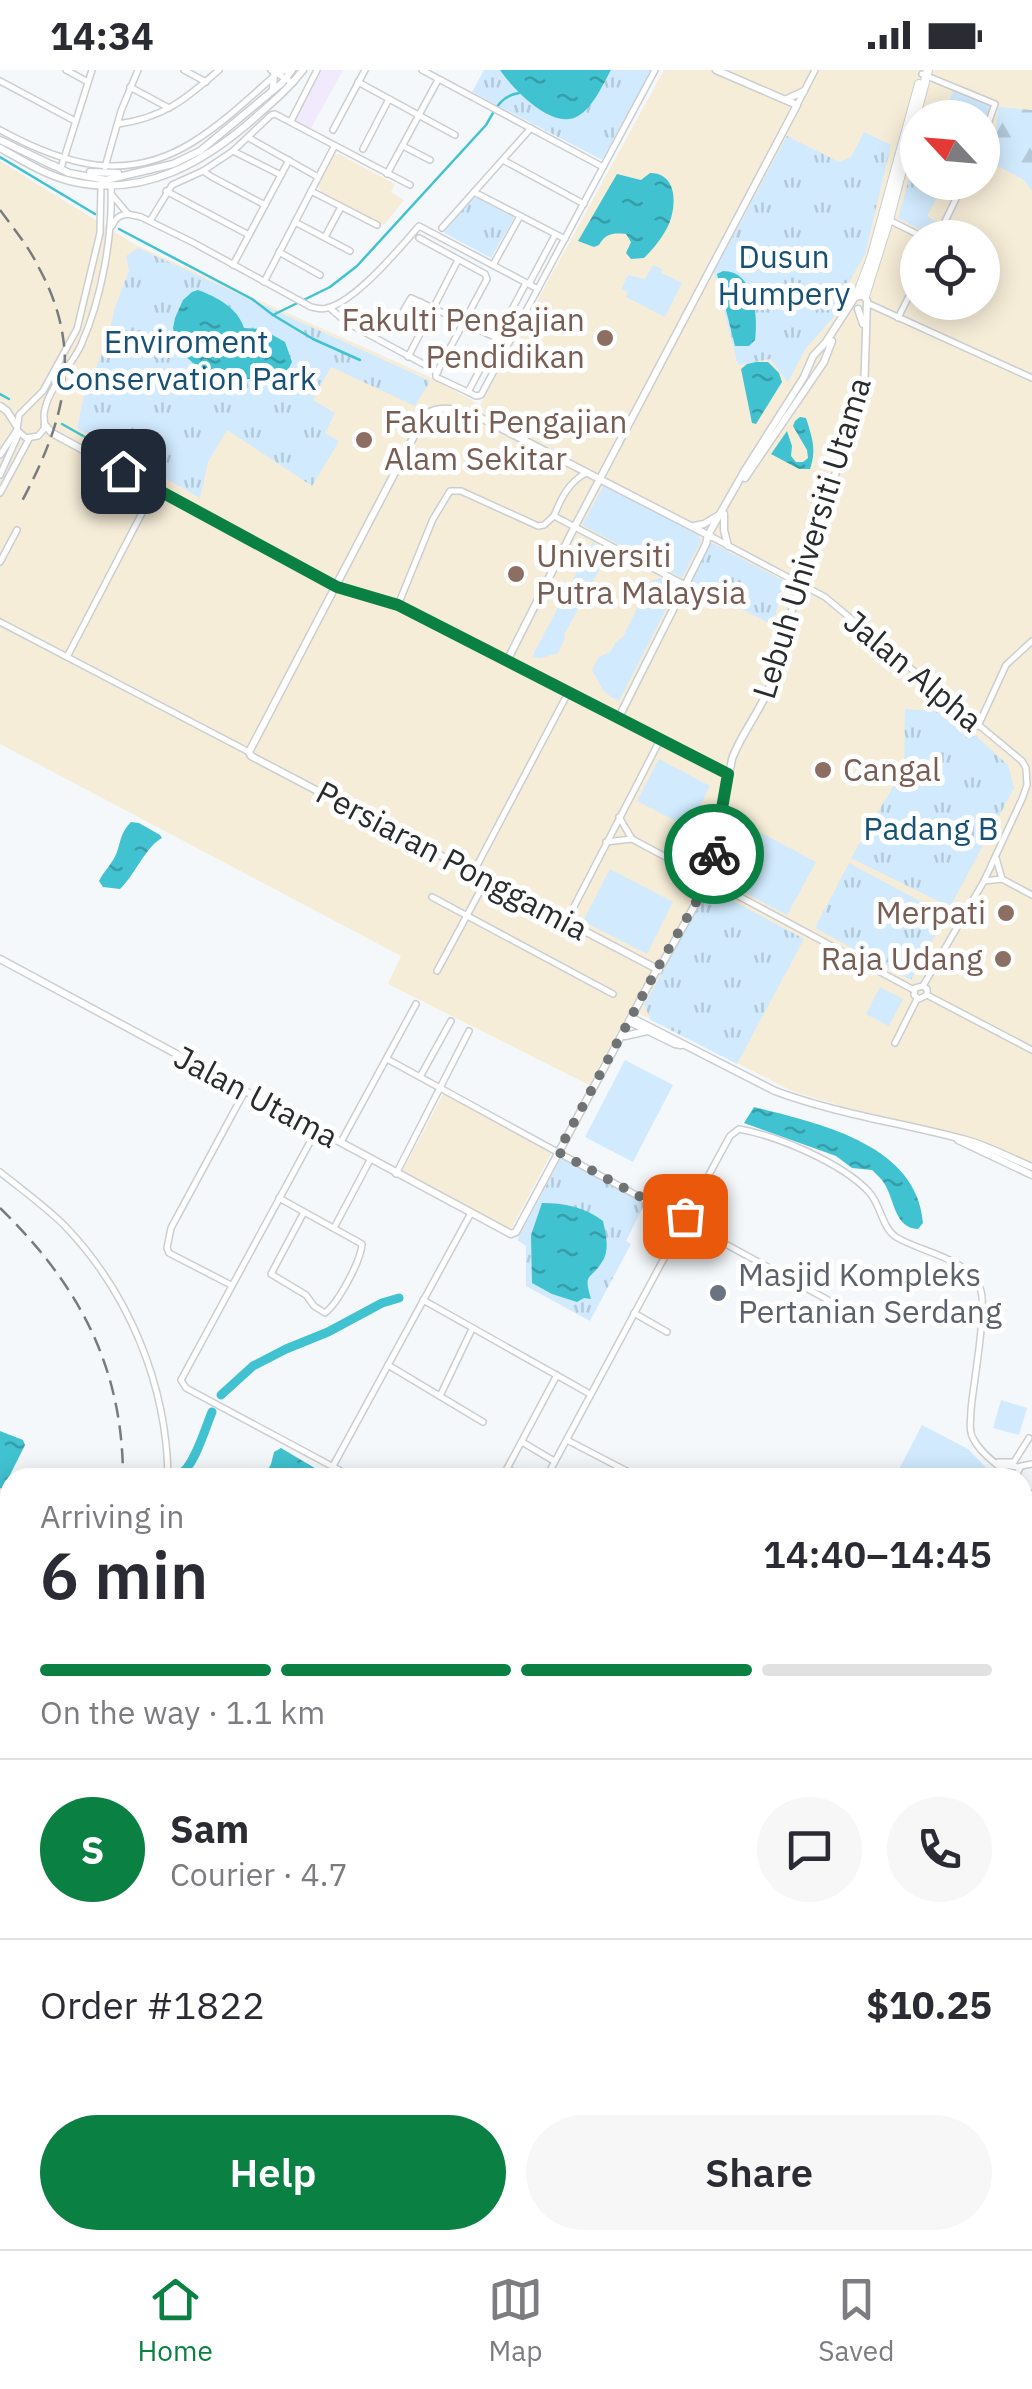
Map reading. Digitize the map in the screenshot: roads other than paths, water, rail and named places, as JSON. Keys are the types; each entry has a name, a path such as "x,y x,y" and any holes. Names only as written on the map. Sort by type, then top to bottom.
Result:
{"main road":[{"name":"Lebuh Universiti Utama","path":"860,303 889,220 925,72"},
{"name":"Lebuh Universiti Utama","path":"860,303 925,72"}],"street":[{"path":"66,70 88,82"},
{"path":"59,164 92,70"},
{"path":"105,167 138,70"},
{"path":"184,70 206,82"},
{"path":"118,124 149,119 198,90 219,70"},
{"path":"0,130 69,173 107,185 173,164 200,150 290,75 303,70"},
{"path":"290,122 317,70"},
{"path":"333,130 365,70"},
{"path":"422,70 604,167"},
{"path":"330,308 346,322 468,392 481,395 655,70"},
{"path":"716,70 797,104"},
{"path":"507,661 815,70"},
{"path":"925,72 986,100"},
{"path":"59,164 105,167 154,160 191,144 273,73 290,75"},
{"path":"272,91 273,73"},
{"path":"0,148 72,182 107,185 165,176 235,136 290,75"},
{"path":"387,174 438,79"},
{"path":"0,81 75,122"},
{"path":"358,82 455,134"},
{"path":"130,87 169,108"},
{"path":"786,100 804,91"},
{"path":"363,149 388,99"},
{"path":"786,100 790,118"},
{"path":"150,221 172,185 204,171 276,114 410,185"},
{"path":"442,228 531,128"},
{"path":"249,138 318,176"},
{"path":"0,140 78,172 149,171"},
{"path":"264,282 334,146"},
{"path":"403,146 430,160"},
{"path":"233,150 281,175"},
{"path":"234,265 289,160"},
{"path":"502,160 584,204"},
{"path":"204,171 265,205"},
{"path":"107,185 128,214"},
{"path":"0,494 22,433 18,415 43,390 77,329 100,234 107,185"},
{"path":"166,191 249,235"},
{"path":"311,191 377,225"},
{"path":"474,192 565,239"},
{"path":"44,425 55,389 81,345 102,282 112,195"},
{"path":"325,238 341,207"},
{"path":"110,231 121,215 150,221 302,304 321,309 330,308 370,279 419,226 538,290"},
{"path":"493,265 520,216"},
{"path":"889,220 900,225"},
{"path":"295,222 350,251"},
{"path":"468,392 555,234"},
{"path":"419,238 485,274 488,281 437,373"},
{"path":"279,252 320,274"},
{"path":"469,266 475,256"},
{"path":"408,357 458,260"},
{"path":"401,315 410,298 465,323"},
{"path":"412,320 421,302"},
{"path":"618,718 722,514 860,303 1032,378"},
{"name":"Lebuh Universiti Utama","path":"591,1094 709,880 736,748 769,688 800,582 864,395 865,330 860,303"},
{"path":"898,318 900,314"},
{"path":"475,328 497,338"},
{"path":"0,406 8,410 22,433"},
{"path":"0,622 250,752 425,416 432,410 450,409 478,416 709,539"},
{"path":"27,410 36,410 52,433 337,587 398,605 728,774"},
{"path":"0,456 22,433 44,425"},
{"path":"0,475 22,433"},
{"path":"398,605 450,491 461,491 544,526 554,516 574,479 586,473"},
{"path":"67,657 155,488"},
{"path":"688,525 699,526 722,514"},
{"path":"722,514 728,546"},
{"path":"554,516 685,585"},
{"path":"0,562 17,530"},
{"name":"Jalan Alpha","path":"709,539 825,597 1026,768 1030,784 984,881 924,986"},
{"path":"343,576 346,586 354,591"},
{"path":"978,726 1006,665 1030,646"},
{"path":"473,873 568,692"},
{"path":"566,922 660,740"},
{"name":"Persiaran Ponggamia","path":"250,752 251,756 486,880 660,968"},
{"path":"619,817 632,839 914,990 917,998 895,1043"},
{"path":"606,842 632,839"},
{"path":"996,856 1002,879"},
{"path":"984,881 1002,879 1032,896"},
{"path":"437,971 486,880"},
{"path":"432,897 613,994"},
{"name":"Jalan Utama","path":"0,958 514,1234 558,1152"},
{"name":"Lebuh Universiti Utama","path":"558,1152 660,968"},
{"path":"914,990 924,986 927,996"},
{"path":"612,1052 645,992"},
{"path":"917,998 927,996"},
{"path":"927,996 1032,1050"},
{"path":"340,1143 416,1004"},
{"path":"642,1005 649,1029"},
{"path":"421,1076 451,1021"},
{"path":"632,1021 678,1040 775,1091 957,1139 1032,1174"},
{"path":"625,1036 649,1029"},
{"path":"396,1174 469,1031"},
{"path":"387,1058 828,1300"},
{"path":"232,1285 169,1253 167,1248 170,1228 245,1090"},
{"path":"316,1130 182,1384 336,1468"},
{"path":"551,1468 726,1144 734,1131 744,1130 790,1142 806,1151 869,1192 894,1236 972,1274 980,1288 982,1306 970,1428 973,1440 1002,1468"},
{"path":"957,1139 1032,1166"},
{"path":"334,1229 370,1160"},
{"path":"0,1172 62,1224 119,1300 148,1361 157,1392 168,1468"},
{"path":"279,1198 359,1242 363,1246 325,1314 306,1295 271,1274 304,1212"},
{"path":"333,1466 470,1213"},
{"path":"422,1300 590,1394"},
{"path":"634,1314 667,1332"},
{"path":"440,1396 472,1330"},
{"path":"388,1364 482,1422"},
{"path":"508,1468 557,1376"},
{"path":"995,1462 1014,1462 1030,1434"},
{"path":"1020,1466 1030,1434"},
{"path":"567,1440 621,1468"},
{"path":"522,1442 554,1461"},
{"path":"995,1462 1007,1467 1032,1464 1024,1451"}],"water":[{"path":"500,70 611,70 588,107 568,119 534,106"},
{"path":"650,173 659,174 670,184 673,208 664,233 644,258 631,259 626,253 631,242 626,234 610,235 594,247 578,241 617,174 641,180"},
{"path":"723,271 742,278 752,297 756,330 755,340 749,346 735,346 717,274"},
{"path":"198,290 232,309 244,328 262,329 285,342 292,362 287,372 238,380 193,363 183,354 176,342 175,318 183,300"},
{"path":"756,362 768,362 782,382 756,424 752,423 741,369"},
{"path":"800,417 806,418 812,437 810,469 799,469 771,454 787,431 791,456 796,462 808,458 793,426"},
{"path":"131,822 162,838 120,889 103,887 99,881"},
{"path":"754,1107 833,1130 883,1155 903,1173 917,1196 923,1223 918,1229 904,1224 884,1183 872,1170 852,1168 836,1156 744,1123"},
{"path":"542,1203 574,1207 603,1221 606,1253 588,1280 591,1299 577,1302 532,1283 531,1235"},
{"path":"0,1431 23,1440 25,1445 14,1468 0,1468"},
{"path":"281,1448 315,1468 269,1468 274,1452"}],"waterway":[{"path":"273,315 330,287 357,266 486,125 499,104 519,93"},
{"path":"0,157 95,214"},
{"path":"119,229 252,299 313,339 360,360"},
{"path":"0,394 9,399"},
{"path":"62,424 154,476"},
{"path":"221,1395 253,1366 399,1298"},
{"path":"187,1468 212,1412"}],"railway":[{"path":"0,210 31,253 53,299 65,358 58,415 21,503"},
{"path":"0,1208 52,1266 91,1330 115,1399 123,1468"}],"place":[{"name":"Fakulti Pengajian Pendidikan","path":"605,338"},
{"name":"Fakulti Pengajian Alam Sekitar","path":"364,440"},
{"name":"Universiti Putra Malaysia","path":"516,574"},
{"name":"Cangal","path":"823,770"},
{"name":"Merpati","path":"1006,913"},
{"name":"Raja Udang","path":"1003,959"},
{"name":"Masjid Kompleks Pertanian Serdang","path":"718,1293"}],"park label":[{"name":"Dusun Humpery","path":"784,276"},
{"name":"Enviroment Conservation Park","path":"186,360"},
{"name":"Padang B","path":"931,829"}]}
